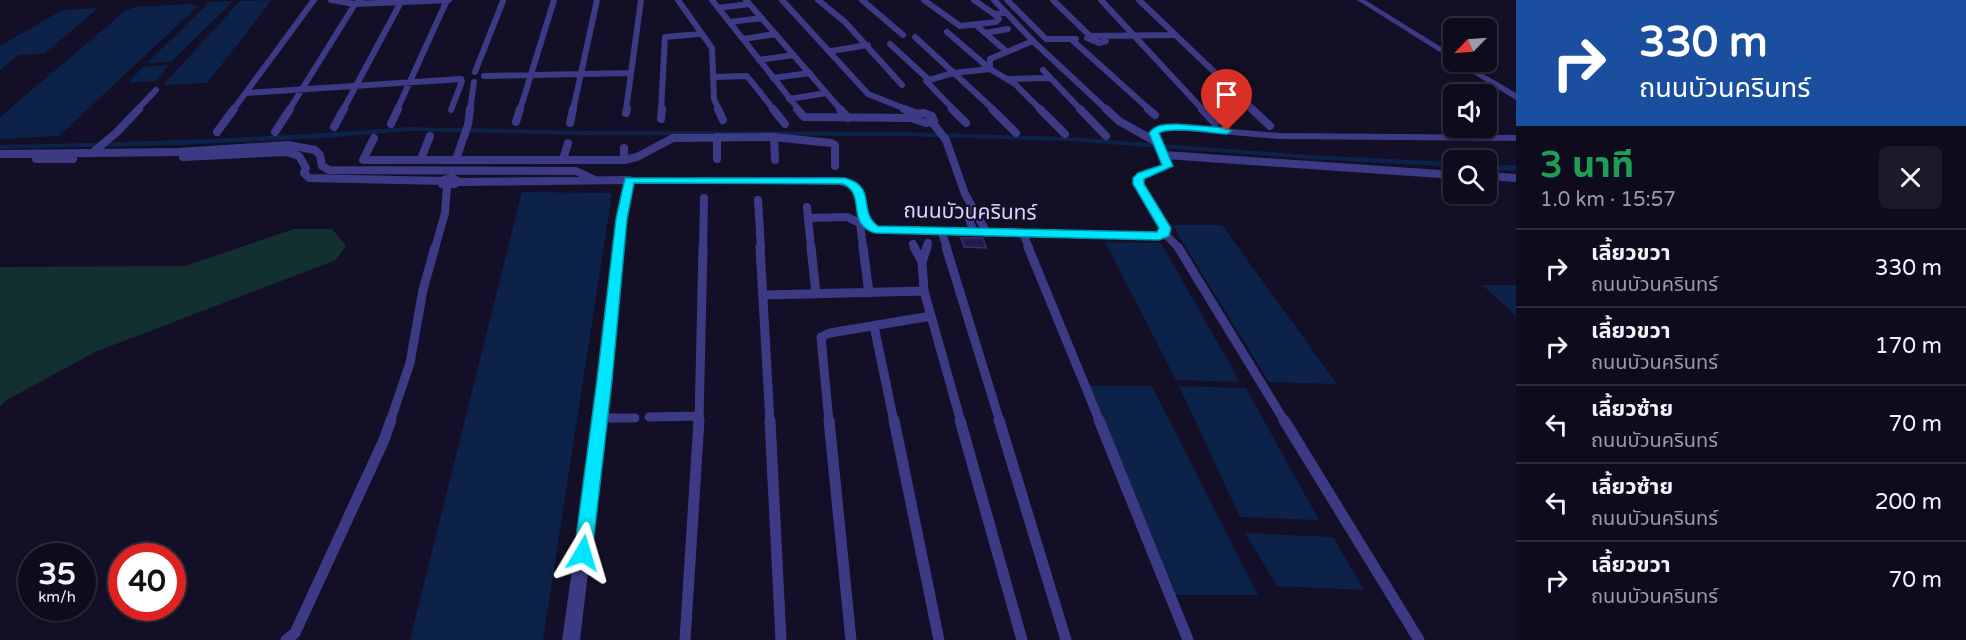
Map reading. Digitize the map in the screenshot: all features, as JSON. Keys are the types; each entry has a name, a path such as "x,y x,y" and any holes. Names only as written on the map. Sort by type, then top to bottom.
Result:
{"street":[{"path":"218,132 314,0"},
{"path":"331,0 358,2 448,0 407,84 391,124"},
{"path":"475,72 505,0 495,0"},
{"path":"516,122 554,0"},
{"path":"570,123 597,0"},
{"path":"626,113 641,0"},
{"path":"678,0 712,48 714,99 723,120"},
{"path":"712,0 804,117 932,116 934,118 932,122 940,129 948,145 970,204 979,214 987,233"},
{"path":"782,0 868,94 915,116"},
{"path":"818,0 868,45 902,85"},
{"path":"862,0 903,35"},
{"path":"924,0 954,24 960,26 999,20 974,0"},
{"path":"994,0 1004,13 1119,121 1156,141"},
{"path":"1007,0 1046,39 1089,38"},
{"path":"1053,0 1089,38 1101,44 1107,41 1102,37 1174,36"},
{"path":"1101,0 1215,123"},
{"path":"1139,0 1269,126"},
{"path":"1360,0 1443,52"},
{"path":"334,127 402,1"},
{"path":"276,132 358,2"},
{"path":"718,8 748,2 848,118"},
{"path":"994,14 1004,13"},
{"path":"730,22 762,18"},
{"path":"977,27 1006,51"},
{"path":"985,33 1008,29"},
{"path":"947,32 1004,80 1015,84 1065,134"},
{"path":"661,119 665,37 700,34"},
{"path":"742,39 776,34"},
{"path":"915,37 983,98 1016,133"},
{"path":"1071,39 1155,115"},
{"path":"990,69 990,59 1033,41"},
{"path":"890,44 929,80"},
{"path":"831,51 868,45"},
{"path":"759,60 794,55"},
{"path":"929,80 953,73 990,69"},
{"path":"1043,70 1106,136"},
{"path":"451,110 461,80 466,74 475,72 484,76 630,73"},
{"path":"1474,72 1516,98"},
{"path":"773,78 810,73"},
{"path":"246,93 461,80 474,82 484,76"},
{"path":"714,77 747,76 786,124"},
{"path":"1004,80 1050,78"},
{"path":"929,80 926,83 966,123"},
{"path":"456,159 468,125 474,82"},
{"path":"95,150 156,90"},
{"path":"789,99 827,93"},
{"path":"1419,640 1177,245 1164,233 1165,228 1139,184 1138,178 1148,171 1168,166 1154,133 1160,128 1175,127 1279,136 1516,138"},
{"path":"421,159 430,136"},
{"path":"717,137 717,159"},
{"path":"374,138 363,160 624,160 636,158 660,142 673,138 774,137 831,143 835,145 835,166"},
{"path":"774,137 775,160"},
{"path":"563,160 568,143"},
{"path":"0,154 95,150 189,152 234,146 290,146 315,150 320,156 322,166 330,170 524,170 536,175 576,171 593,179"},
{"path":"624,148 624,160"},
{"path":"499,160 503,150"},
{"path":"0,159 198,157 275,151 299,156 306,168 304,173 309,178 449,183 629,180 622,219 600,418 571,640"},
{"path":"1164,154 1244,162 1443,174"},
{"path":"1497,177 1516,178"},
{"name":"ถนนบัวนครินทร์","path":"629,180 845,181 854,185 860,193 862,217 866,223 875,230 911,238 927,238 942,233 974,232 1140,237 1164,233"},
{"path":"286,640 294,633 384,440 410,363 423,290 445,213 449,183"},
{"path":"685,640 699,416 704,198"},
{"path":"758,200 765,295 781,640"},
{"path":"970,204 969,219 974,232"},
{"path":"807,207 816,294"},
{"path":"809,218 847,217 860,223 869,292"},
{"path":"942,233 1066,640"},
{"path":"1023,233 1188,640"},
{"path":"911,238 922,262"},
{"path":"927,238 922,262 924,291 1022,640"},
{"path":"765,295 924,291"},
{"path":"851,640 821,337 830,333 931,316"},
{"path":"874,326 939,640"},
{"path":"649,417 699,416"},
{"path":"600,418 635,418"}],"green space":[{"path":"294,229 332,229 346,246 336,260 95,352 5,401 0,407 0,267 185,266"}],"water":[{"path":"272,0 207,83 163,85 240,1"},
{"path":"233,1 171,62 147,63 209,2"},
{"path":"189,4 198,6 59,136 0,139 0,117 125,11 134,7"},
{"path":"98,8 44,54 19,55 0,70 0,46 62,10"},
{"path":"169,65 156,81 128,83 143,67"},
{"path":"522,192 612,193 543,640 410,640"},
{"path":"1172,225 1222,225 1337,384 1269,382"},
{"path":"1105,242 1161,243 1240,382 1176,380"},
{"path":"1482,285 1516,285 1516,316"},
{"path":"1085,386 1152,386 1258,595 1174,595"},
{"path":"1179,386 1246,388 1319,520 1240,517"},
{"path":"1245,533 1333,537 1364,590 1277,586"}],"building":[{"path":"961,238 983,238 986,248 964,247"}],"waterway":[{"path":"0,147 180,143 324,136 408,129 584,133 901,134 1068,139 1443,164"},
{"path":"1497,167 1516,168"}],"route":[{"path":"583,553 605,380 615,273 629,180 812,179 845,181 854,185 860,193 862,217 875,230 1159,236 1164,233 1165,228 1139,184 1138,178 1148,171 1168,166 1154,133 1160,128 1175,127 1227,131"}]}
